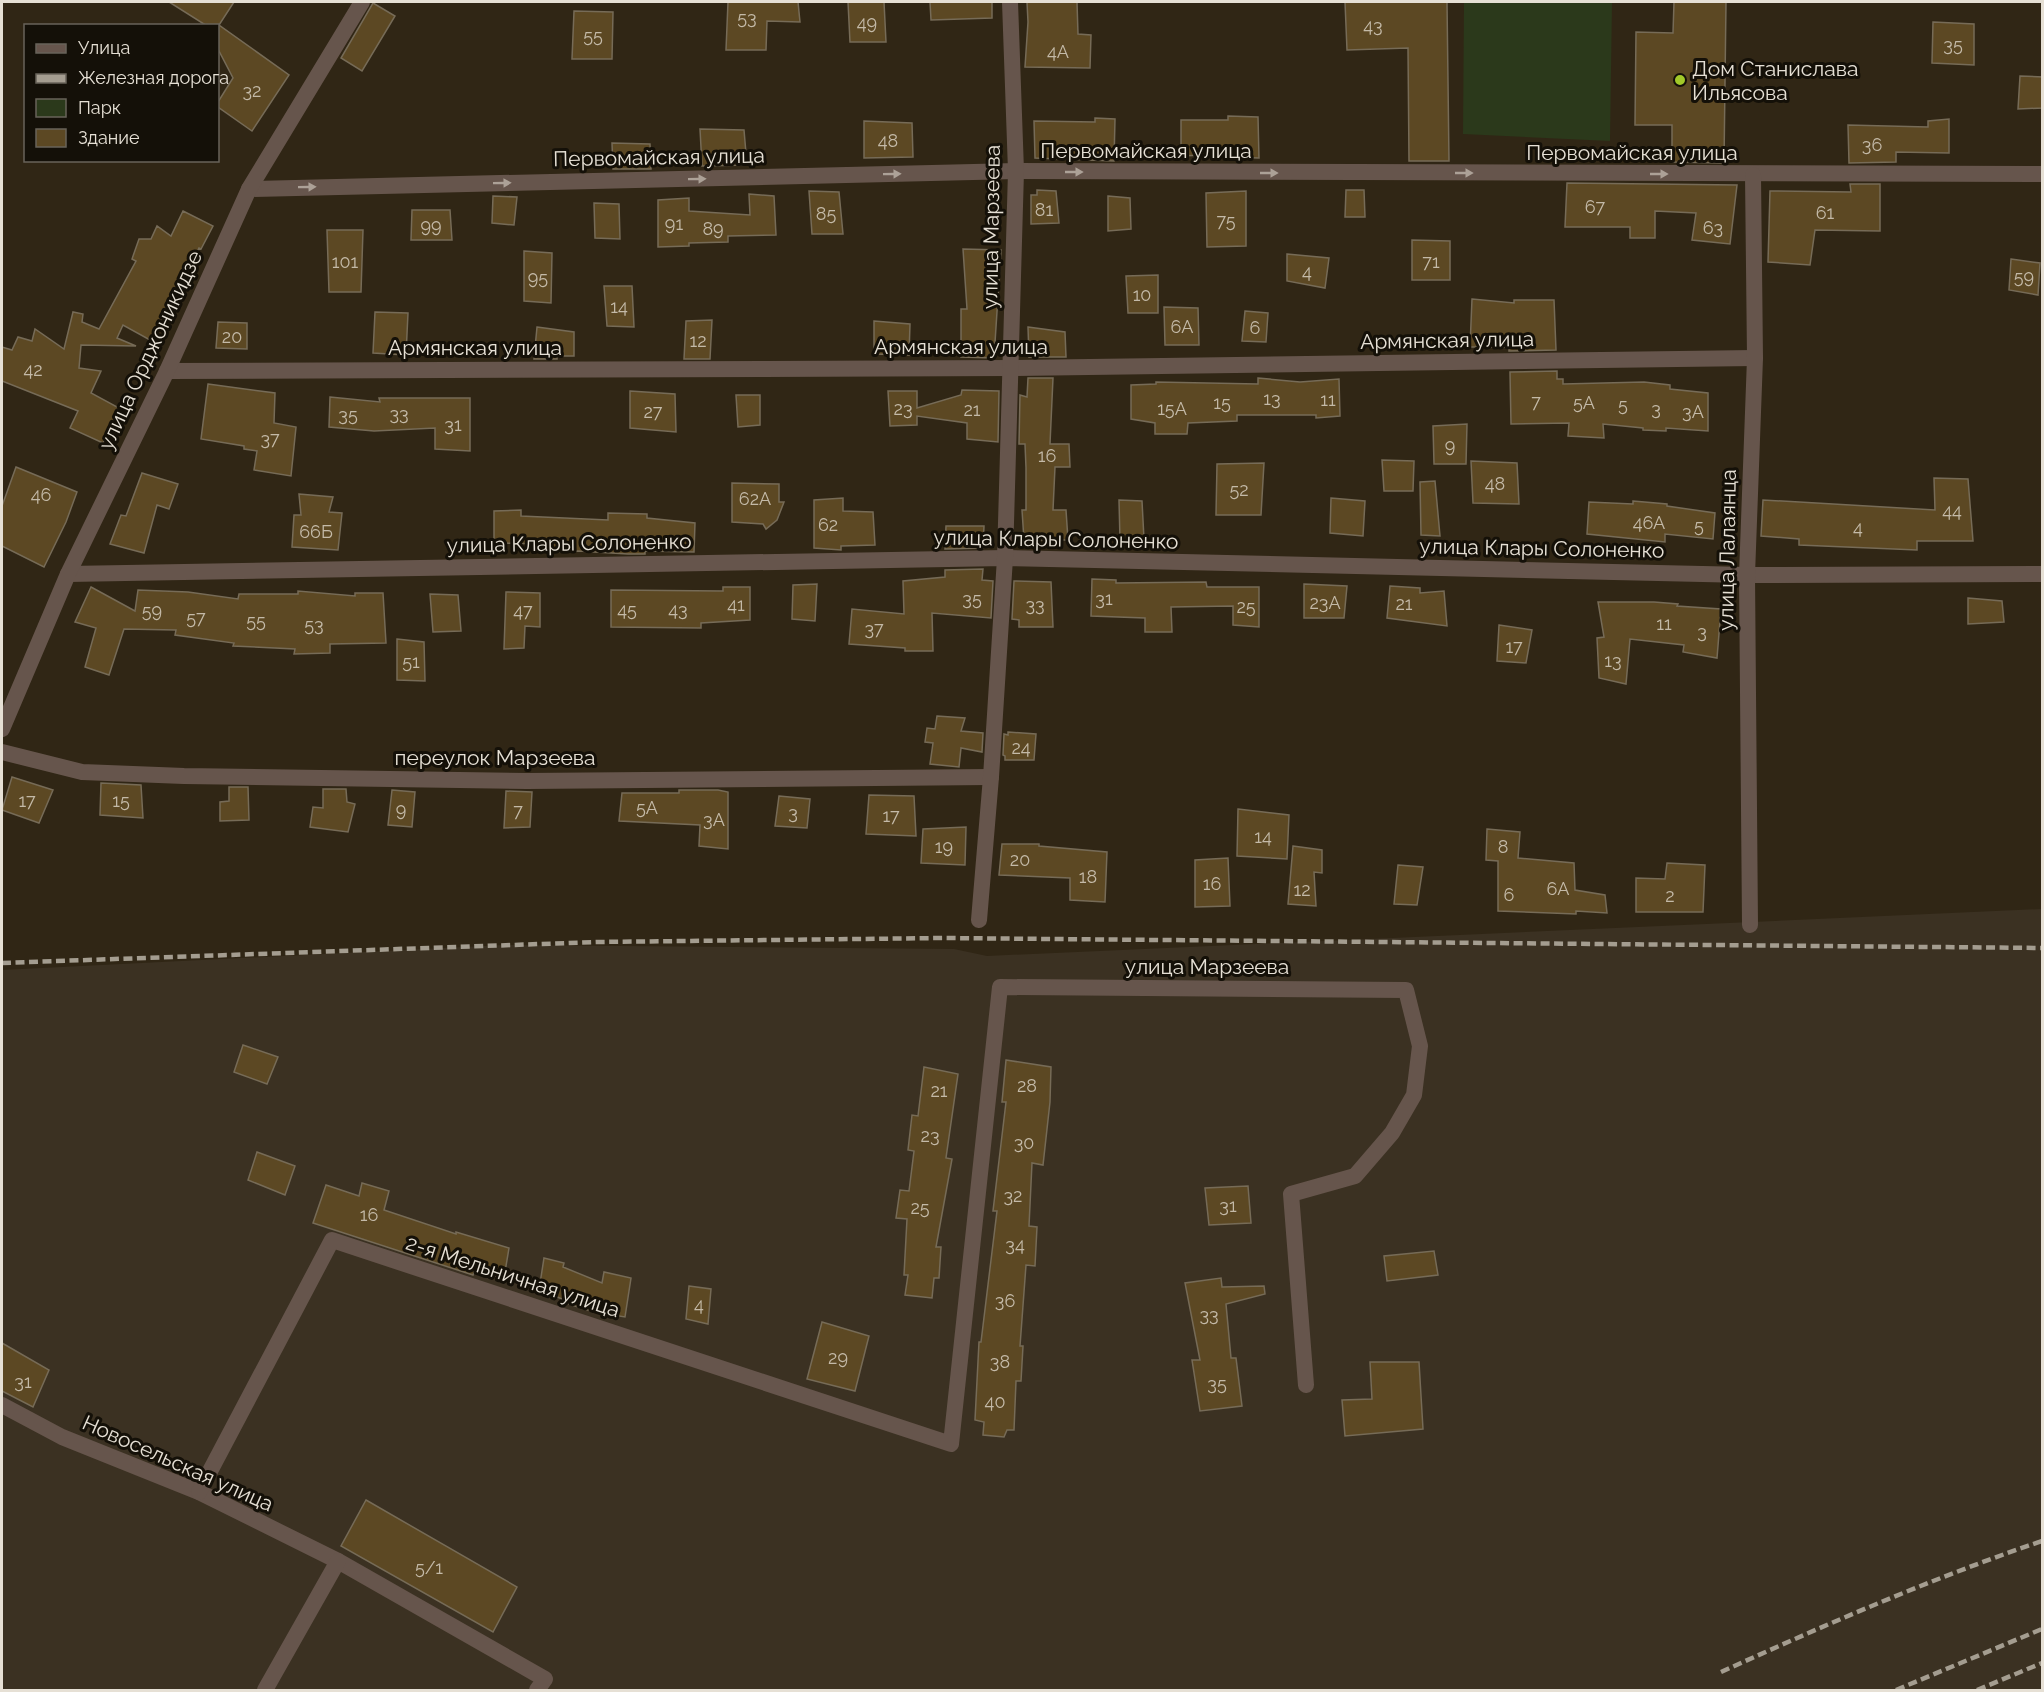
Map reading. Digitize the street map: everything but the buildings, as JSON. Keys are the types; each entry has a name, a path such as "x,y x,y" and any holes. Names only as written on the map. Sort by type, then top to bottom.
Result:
{"street":[{"name":"улица Орджоникидзе","path":"2,729 68,574 167,370 249,189 362,2"},
{"name":"улица Марзеева","path":"979,920 992,777 1005,558 1016,171 1010,2"},
{"name":"Первомайская улица","path":"249,189 1016,171 1753,175 2043,174"},
{"name":"улица Лалаянца","path":"1750,925 1747,575 1755,358 1753,175"},
{"name":"Армянская улица","path":"167,370 1011,368 1755,358"},
{"name":"улица Клары Солоненко","path":"68,574 1005,558 1747,575 2043,574"},
{"name":"переулок Марзеева","path":"2,752 82,772 184,776 527,781 992,777"},
{"name":"улица Марзеева","path":"951,1444 1000,987 1406,990 1420,1046 1414,1095 1409,1104 1392,1133 1355,1176 1291,1194 1306,1385"},
{"name":"2-я Мельничная улица","path":"199,1492 332,1240 951,1444"},
{"name":"Новосельская улица","path":"2,1405 63,1437 199,1492 338,1561 541,1685"},
{"path":"265,1690 338,1561"}],"shaded area":[{"path":"2042,909 2042,1690 2,1690 2,970 504,945 954,949 987,956"}],"green space":[{"path":"1464,2 1612,2 1610,141 1463,134"}],"railway":[{"path":"2,963 597,942 943,938 2042,948"},
{"path":"1721,1672 1880,1602 2042,1541"},
{"path":"1896,1690 2042,1629"},
{"path":"1977,1690 2042,1663"}],"place":[{"name":"Дом Станислава Ильясова","path":"1680,80"}]}
